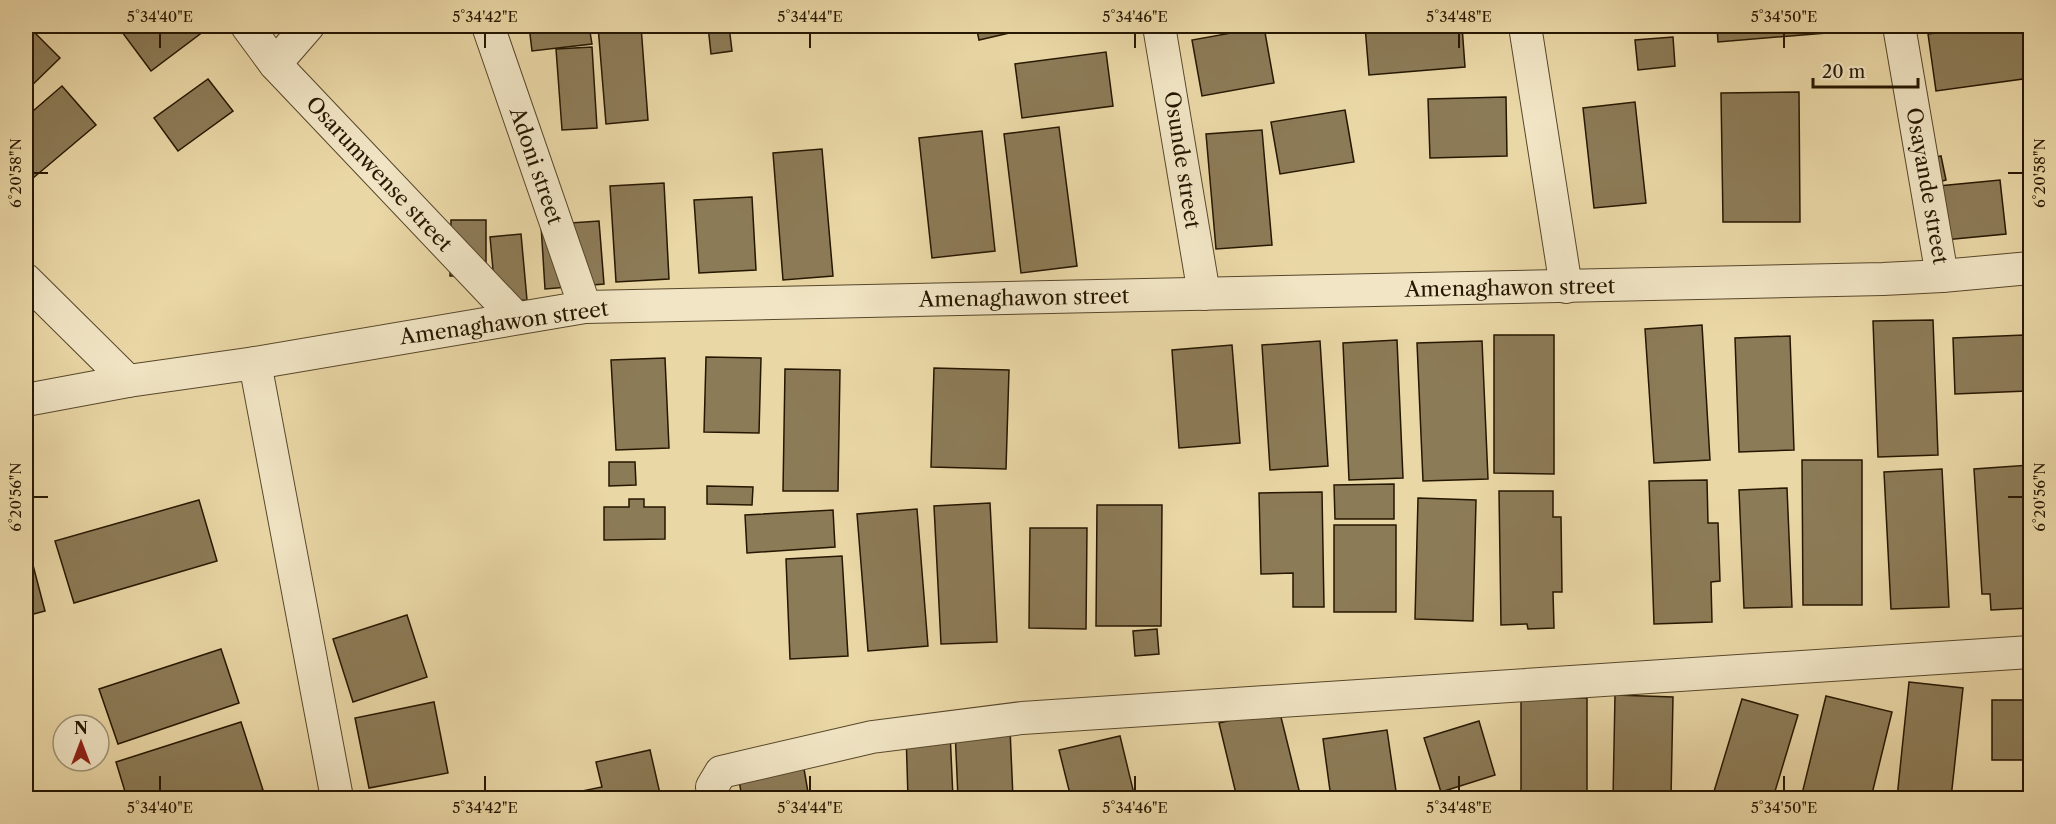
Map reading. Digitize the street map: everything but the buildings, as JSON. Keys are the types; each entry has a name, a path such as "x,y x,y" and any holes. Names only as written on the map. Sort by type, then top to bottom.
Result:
{"street":[{"name":"Osarumwense street","path":"248,26 275,63 516,318"},
{"path":"275,63 308,26"},
{"name":"Adoni street","path":"488,26 585,307"},
{"name":"Osunde street","path":"1159,26 1204,294"},
{"path":"1525,26 1566,287"},
{"name":"Osayande street","path":"1899,26 1942,276"},
{"name":"Amenaghawon street","path":"26,400 128,381 255,363 585,307 1566,287 1942,276 2031,268"},
{"path":"26,280 128,381"},
{"path":"255,363 337,798"},
{"path":"714,798 712,787 721,772 872,737 1022,718 2031,652"}]}
